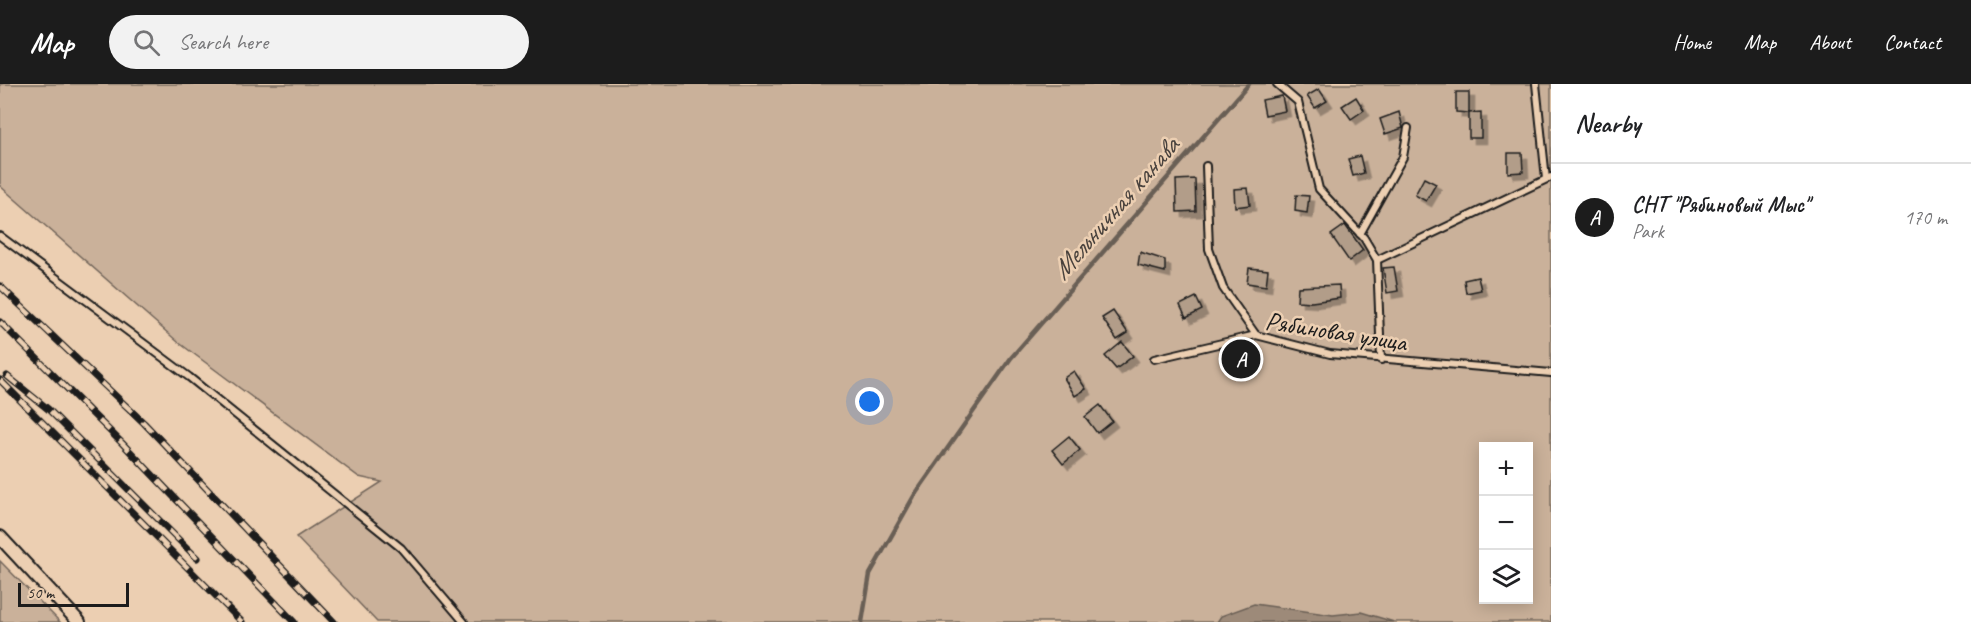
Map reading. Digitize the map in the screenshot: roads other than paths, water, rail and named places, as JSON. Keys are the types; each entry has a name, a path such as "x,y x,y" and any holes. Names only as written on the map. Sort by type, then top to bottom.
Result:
{"street":[{"path":"0,537 79,622"}],"lane":[{"path":"1277,84 1299,102 1319,189 1360,234 1377,260 1381,360"},
{"path":"1377,260 1549,178 1536,84"},
{"path":"1360,234 1403,157 1408,128"},
{"path":"1206,166 1209,249 1223,288 1256,335"},
{"path":"0,236 189,377 401,548 464,622"},
{"name":"Рябиновая улица","path":"1154,359 1256,335 1330,354 1551,373"}],"waterway":[{"name":"Мельничная канава","path":"862,622 870,574 914,496 1011,358 1249,84"}],"railway":[{"path":"0,286 144,423 334,622"},
{"path":"0,322 122,443 294,622"},
{"path":"7,376 48,409 197,558"},
{"path":"0,380 242,622"}],"place":[{"name":"СНТ \"Рябиновый Мыс\"","path":"1241,359"}]}
